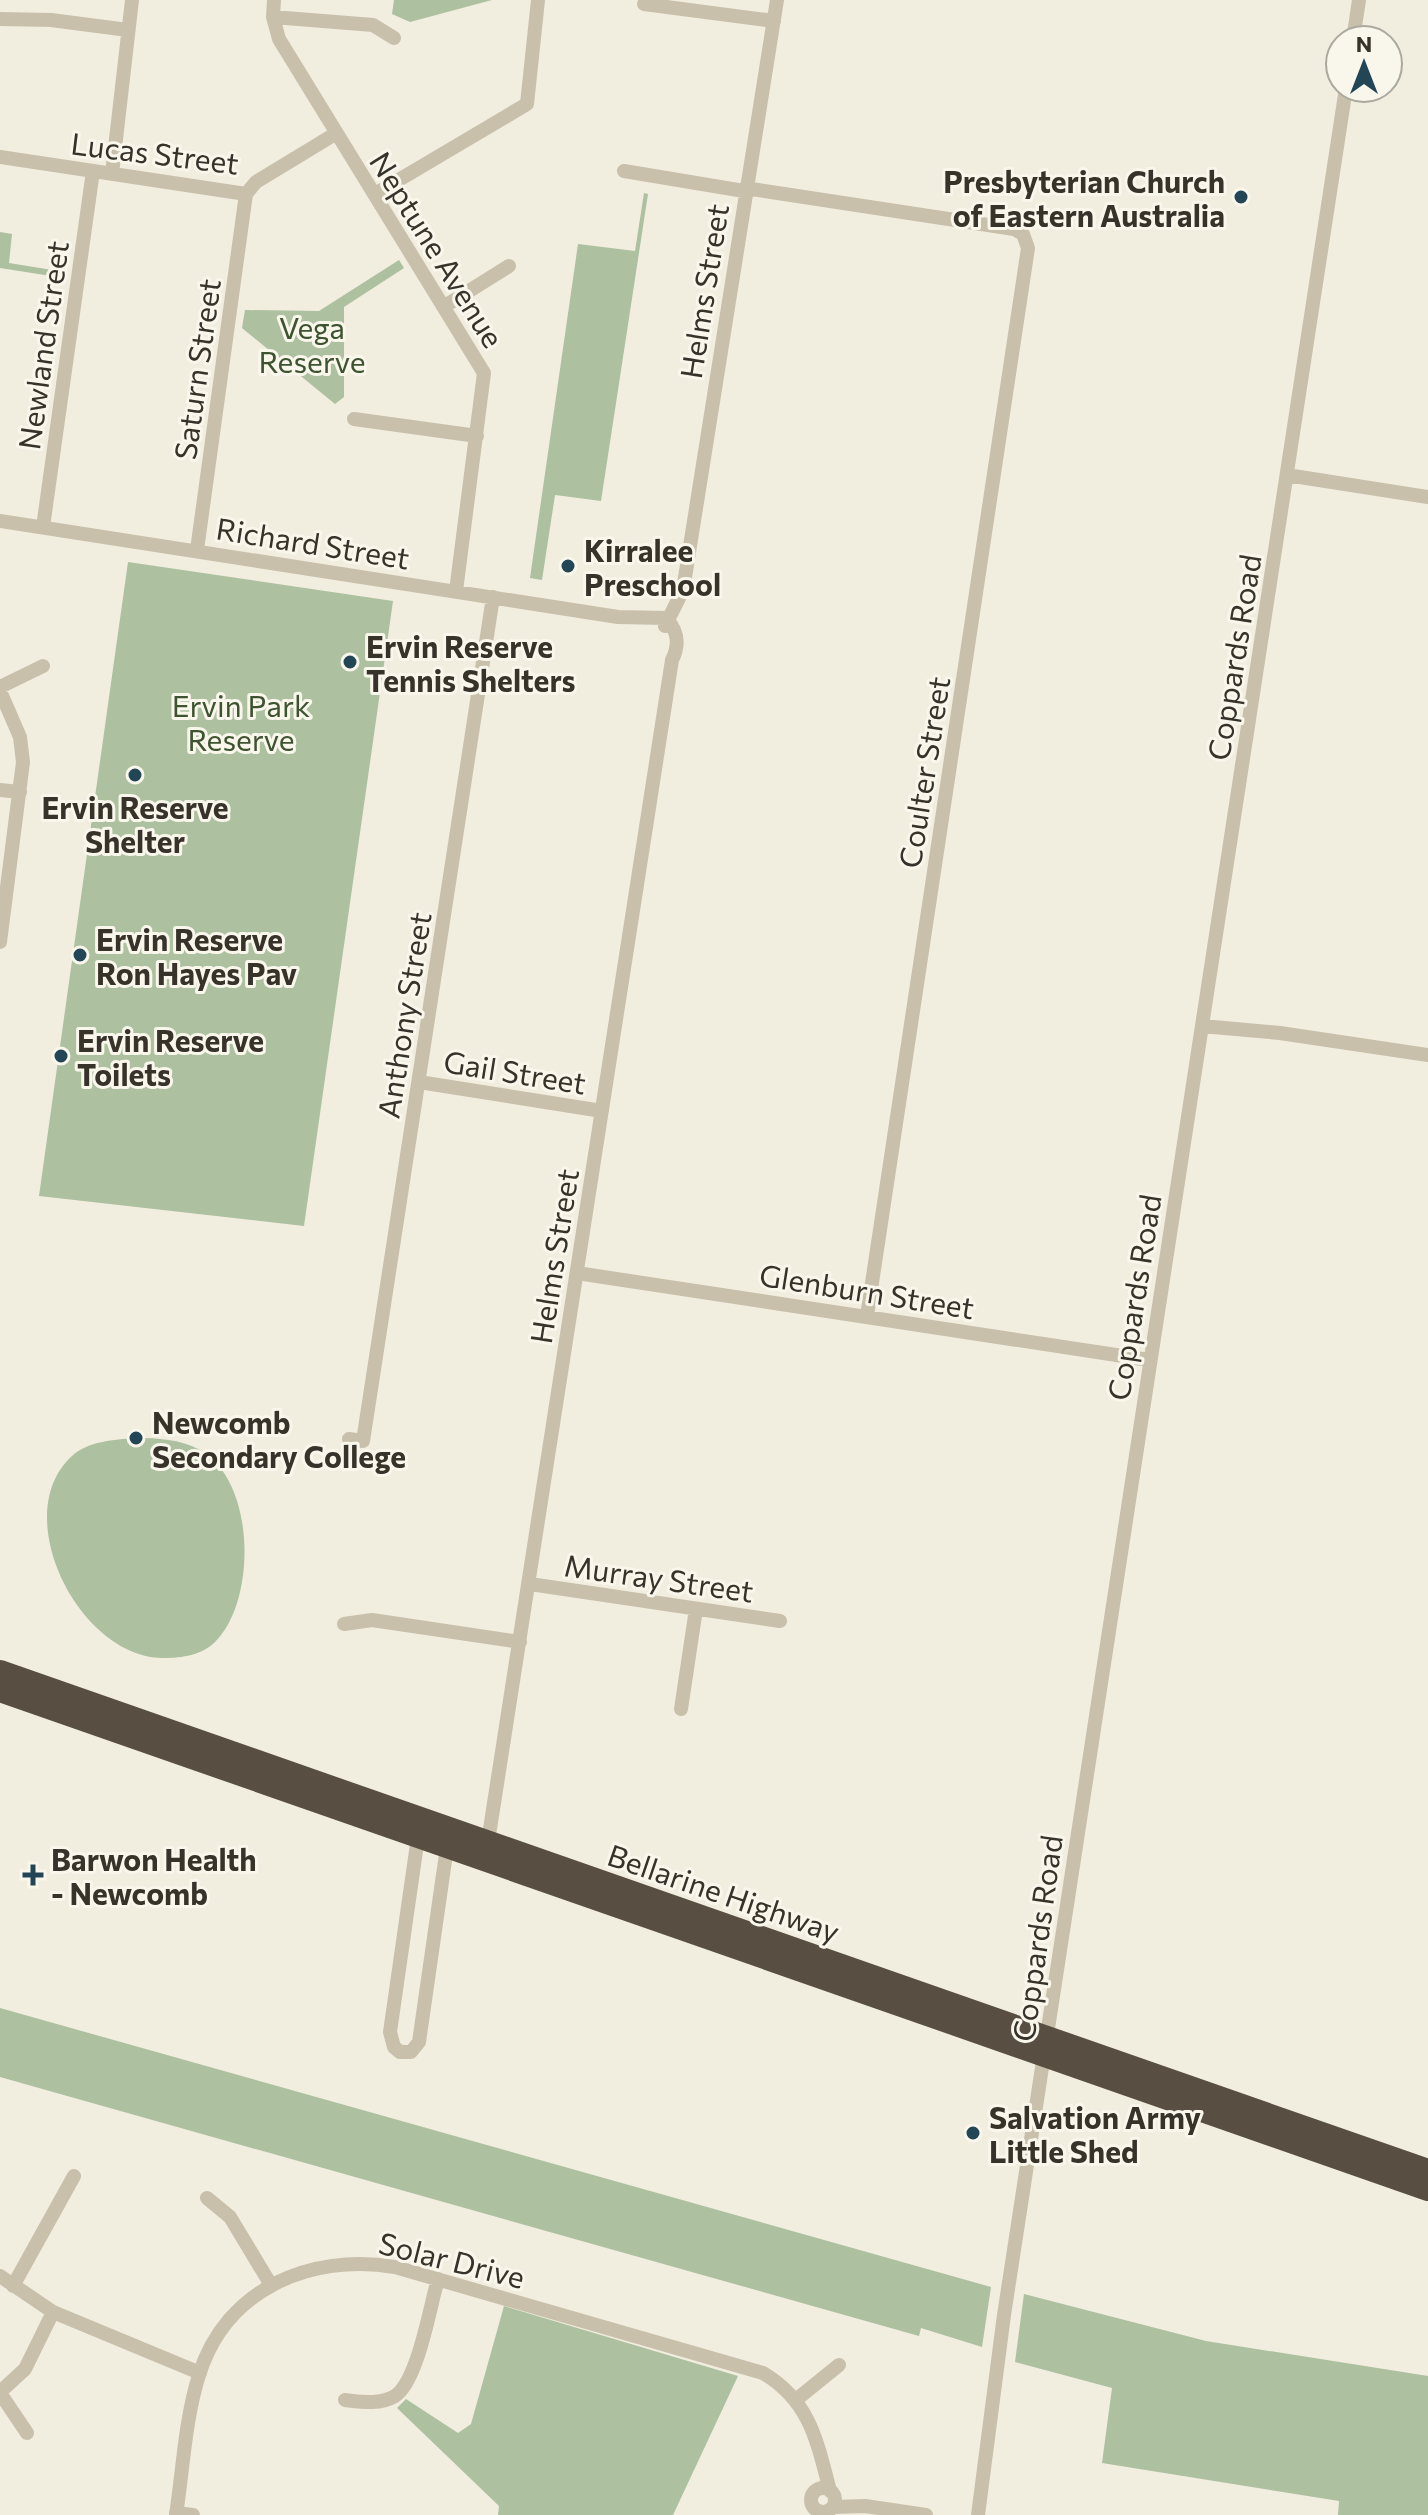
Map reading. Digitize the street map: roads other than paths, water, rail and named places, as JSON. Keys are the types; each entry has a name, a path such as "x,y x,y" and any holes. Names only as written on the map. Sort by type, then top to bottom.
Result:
{"highway":[{"name":"Bellarine Highway","path":"0,1671 487,1851 1046,2046 1428,2170"},
{"name":"Bellarine Highway","path":"0,1691 447,1847 487,1851"},
{"name":"Bellarine Highway","path":"1046,2046 1428,2190"}],"street":[{"path":"112,174 132,0"},
{"name":"Neptune Avenue","path":"274,0 273,17 279,39 484,373 456,591"},
{"path":"375,194 527,104 538,0"},
{"name":"Helms Street","path":"487,1851 672,660 668,624 683,590 777,0"},
{"path":"1355,24 1359,0"},
{"path":"644,4 774,21"},
{"path":"273,17 373,25 394,38"},
{"path":"0,19 51,20 128,30"},
{"name":"Coppards Road","path":"978,2515 1149,1360 1344,104"},
{"name":"Lucas Street","path":"0,157 246,194 256,182 335,134"},
{"name":"Newland Street","path":"43,527 93,171"},
{"path":"624,171 745,189"},
{"name":"Coulter Street","path":"745,189 1014,229 1025,237 1028,254 867,1316"},
{"name":"Saturn Street","path":"197,550 246,194"},
{"path":"445,306 509,266"},
{"path":"354,419 477,436"},
{"path":"1287,475 1428,497"},
{"name":"Richard Street","path":"0,521 668,624"},
{"name":"Anthony Street","path":"362,1442 493,597"},
{"path":"0,942 23,762 20,737 0,689 43,666"},
{"path":"0,790 20,792"},
{"path":"1203,1021 1428,1055"},
{"name":"Gail Street","path":"419,1082 602,1111"},
{"name":"Glenburn Street","path":"577,1273 1149,1360"},
{"name":"Murray Street","path":"530,1584 780,1621"},
{"path":"681,1709 696,1609"},
{"path":"344,1624 372,1620 520,1642"},
{"path":"418,1837 390,2032 394,2047 400,2052 411,2052 419,2042 447,1847"},
{"path":"13,2286 74,2176"},
{"path":"207,2198 230,2217 271,2285"},
{"name":"Solar Drive","path":"176,2514 200,2373 218,2335 241,2310 271,2285 315,2267 355,2262 395,2267 748,2366 778,2382 797,2399 813,2425 822,2461 824,2504"},
{"path":"0,2276 53,2312 200,2373"},
{"path":"345,2400 368,2403 386,2399 403,2388 412,2369 438,2279"},
{"path":"27,2433 0,2392 25,2369 53,2312"},
{"path":"797,2399 839,2365"},
{"path":"824,2504 865,2506 926,2515"},
{"path":"176,2514 193,2515"}],"place":[{"name":"Presbyterian Church of Eastern Australia","path":"1241,197"},
{"name":"Kirralee Preschool","path":"568,566"},
{"name":"Ervin Reserve Tennis Shelters","path":"350,662"},
{"name":"Ervin Reserve Shelter","path":"135,775"},
{"name":"Ervin Reserve Ron Hayes Pav","path":"80,955"},
{"name":"Ervin Reserve Toilets","path":"61,1056"},
{"name":"Newcomb Secondary College","path":"136,1438"},
{"name":"Barwon Health - Newcomb","path":"33,1875"},
{"name":"Salvation Army Little Shed","path":"973,2133"}],"park label":[{"name":"Vega Reserve","path":"312,343"},
{"name":"Ervin Park Reserve","path":"241,721"}]}
